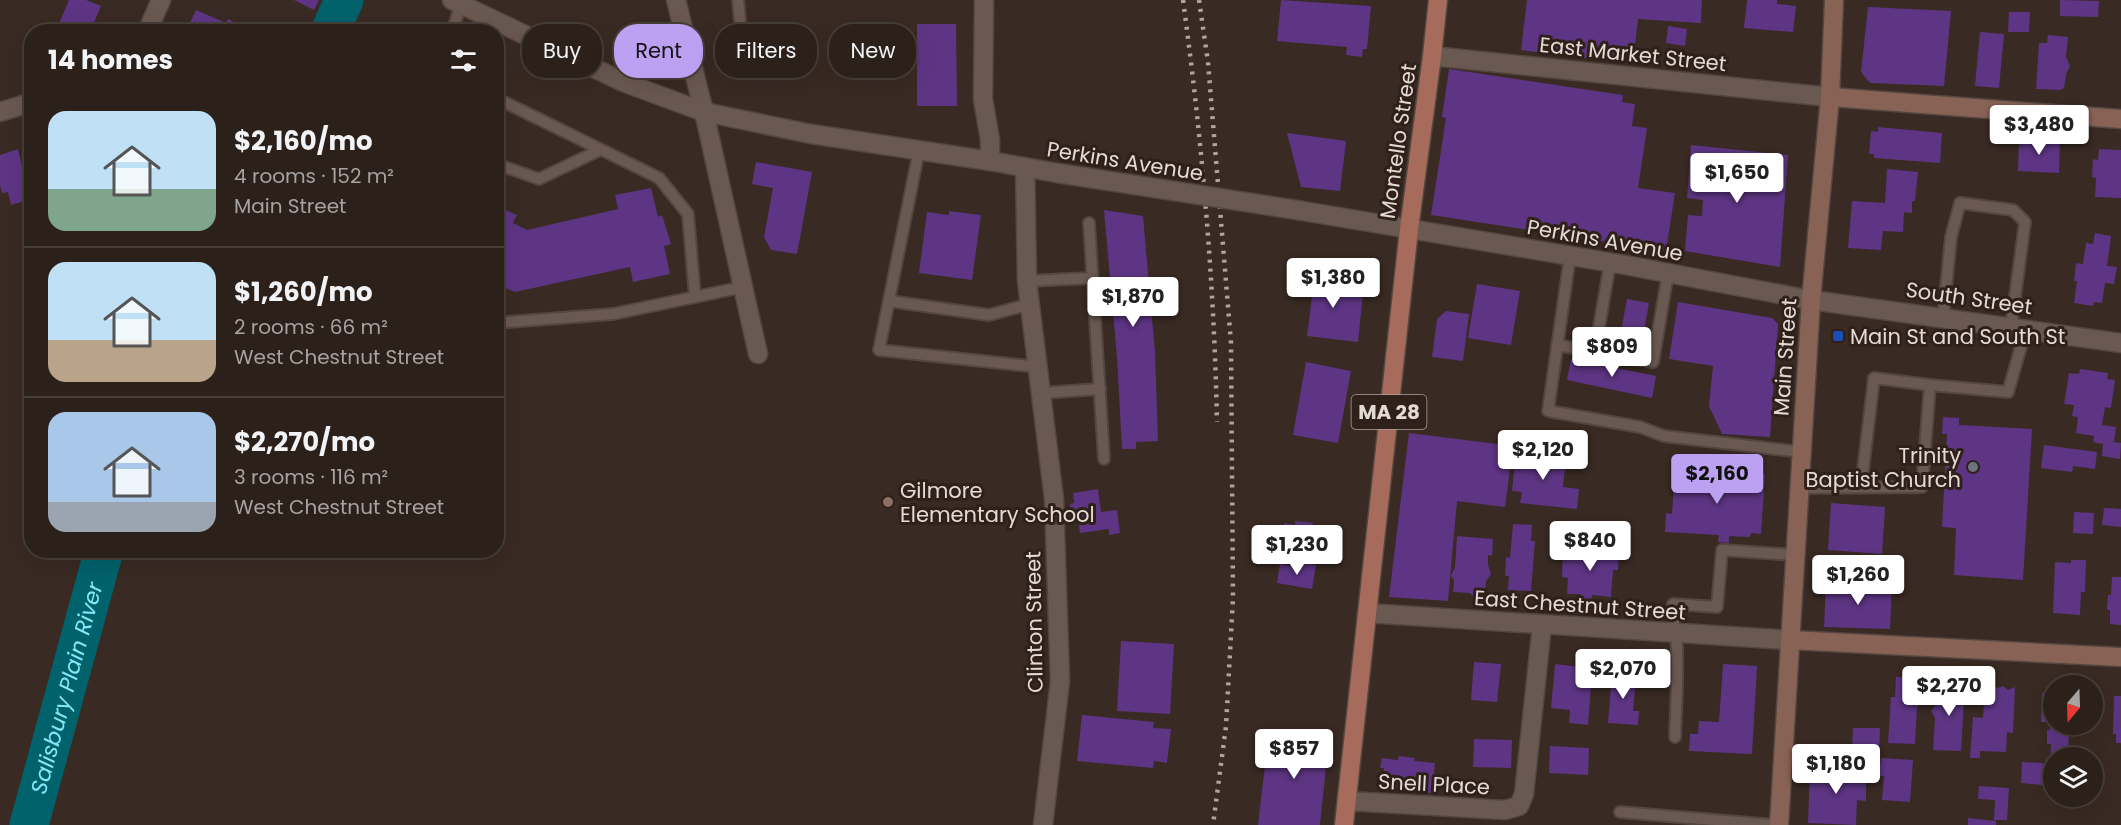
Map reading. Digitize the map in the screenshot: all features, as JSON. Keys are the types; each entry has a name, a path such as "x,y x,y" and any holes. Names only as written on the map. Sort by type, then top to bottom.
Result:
{"main road":[{"name":"Montello Street","path":"1344,825 1409,229 1438,0"},
{"name":"Main Street","path":"1779,825 1811,300 1830,97 1834,0"},
{"path":"1830,97 2121,118"},
{"path":"1790,640 2121,657"}],"street":[{"path":"150,24 161,0"},
{"path":"676,0 704,112 758,354"},
{"path":"984,0 983,99 990,140 990,161"},
{"name":"Perkins Avenue","path":"457,2 503,24"},
{"name":"Perkins Avenue","path":"504,25 623,82 704,112 811,134 1409,229 1811,300"},
{"name":"East Market Street","path":"1432,56 1830,97"},
{"path":"0,112 24,104"},
{"name":"Clinton Street","path":"1025,167 1027,281 1054,499 1060,681 1043,825"},
{"name":"South Street","path":"1811,300 2121,343"},
{"name":"East Chestnut Street","path":"1367,613 1790,640"},
{"name":"Snell Place","path":"1347,801 1505,810 1519,806 1524,794 1542,625"}],"lane":[{"path":"738,0 740,20"},
{"path":"453,24 457,2"},
{"path":"504,102 659,178 688,214 695,297"},
{"path":"504,167 539,179 600,150"},
{"path":"919,150 879,350 1038,367"},
{"path":"1861,487 1874,378 2008,392 2018,328 2025,222 2013,210 1960,203 1951,237 1943,318"},
{"path":"1089,224 1104,459"},
{"path":"1570,256 1548,411 1640,427 1664,436 1802,452"},
{"path":"1595,351 1610,263"},
{"path":"1557,345 1653,362 1668,273"},
{"path":"1027,281 1092,278"},
{"path":"507,322 613,314 743,287"},
{"path":"889,301 989,315 1030,304"},
{"path":"1799,488 1922,487 1930,385"},
{"path":"1041,393 1100,389"},
{"path":"1675,737 1677,634 1672,618 1673,603 1718,607 1722,550 1795,555"},
{"path":"1620,812 1773,825"}],"building":[{"path":"69,0 86,0 101,6 93,24 59,24"},
{"path":"294,0 319,0 314,10"},
{"path":"1281,0 1371,6 1367,49 1363,49 1362,57 1346,55 1347,47 1277,41"},
{"path":"1527,0 1702,0 1701,23 1638,19 1633,64 1521,50"},
{"path":"1747,0 1777,0 1777,4 1796,6 1793,32 1744,28"},
{"path":"2060,0 2099,1 2098,17 2060,16"},
{"path":"1868,7 1951,11 1944,86 1870,83 1861,72"},
{"path":"196,10 226,23 228,19 238,24 189,24"},
{"path":"2009,12 2030,12 2029,32 2008,32"},
{"path":"917,24 956,24 957,106 917,106"},
{"path":"1668,26 1687,29 1685,46 1666,43"},
{"path":"1980,32 2004,34 1999,88 1975,86"},
{"path":"2048,35 2068,37 2066,57 2070,66 2064,88 2060,90 2036,89 2039,43 2047,43"},
{"path":"1449,69 1623,95 1622,102 1635,104 1632,126 1647,128 1638,188 1675,193 1666,251 1431,215 1446,118 1442,117"},
{"path":"1878,127 1942,133 1940,163 1874,158 1874,154 1869,154 1871,131 1878,132"},
{"path":"1287,133 1346,141 1340,191 1301,187"},
{"path":"2019,140 2060,142 2059,173 2018,171"},
{"path":"1691,145 1788,155 1780,267 1685,251 1688,215 1702,216 1703,200 1687,198"},
{"path":"18,149 22,166 24,166 24,201 11,205 8,192 2,193 0,155"},
{"path":"2099,149 2121,150 2121,198 2095,197 2096,178 2092,177 2093,159 2098,160"},
{"path":"756,162 812,172 797,254 771,250 764,237 773,188 752,184"},
{"path":"1887,169 1918,172 1912,213 1904,212 1903,232 1883,231 1881,250 1848,248 1852,201 1885,203"},
{"path":"651,188 658,217 662,215 671,244 664,246 670,274 633,282 630,267 515,292 504,287 504,209 517,215 513,223 527,230 618,209 615,195"},
{"path":"1104,210 1143,216 1155,352 1158,441 1136,442 1136,449 1122,449 1117,357"},
{"path":"949,211 981,215 972,280 919,273 927,212 949,215"},
{"path":"2095,233 2111,236 2107,266 2117,267 2114,284 2105,283 2102,303 2094,302 2093,306 2074,303 2077,281 2074,281 2076,263 2083,264 2086,243 2093,244"},
{"path":"1312,269 1336,272 1334,290 1363,293 1358,342 1307,336 1313,289 1309,289"},
{"path":"1477,284 1520,291 1511,345 1468,338"},
{"path":"1627,299 1649,303 1641,346 1619,343"},
{"path":"1678,302 1772,318 1778,324 1770,437 1722,434 1709,406 1713,366 1669,359"},
{"path":"1446,311 1469,314 1463,361 1432,357 1437,319"},
{"path":"1571,359 1656,376 1652,398 1567,380"},
{"path":"1306,362 1351,371 1338,443 1293,435"},
{"path":"2080,369 2108,373 2107,379 2115,380 2111,408 2105,407 2102,425 2116,427 2114,442 2121,443 2120,459 2102,456 2103,444 2093,442 2094,436 2076,433 2078,417 2072,416 2074,405 2064,404 2069,373 2079,374"},
{"path":"1943,417 1959,418 1959,425 2032,429 2023,580 1954,575 1956,528 1942,527 1947,434 1942,434"},
{"path":"1409,433 1513,446 1505,507 1457,501 1448,601 1389,597"},
{"path":"2044,445 2097,452 2095,469 2073,466 2072,472 2041,468"},
{"path":"1516,452 1566,458 1563,487 1579,489 1577,509 1520,503 1522,492 1512,491"},
{"path":"1675,472 1739,476 1739,472 1765,474 1761,534 1751,533 1750,537 1729,536 1729,543 1718,542 1719,535 1665,532 1666,513 1672,514"},
{"path":"1098,489 1101,512 1117,510 1120,533 1109,535 1109,529 1080,533 1078,517 1071,517 1070,504 1074,503 1073,493"},
{"path":"1831,503 1885,507 1882,554 1828,550"},
{"path":"2104,508 2121,509 2121,527 2102,525"},
{"path":"2074,512 2094,513 2093,534 2073,533"},
{"path":"1295,521 1313,523 1311,537 1317,538 1315,556 1309,555 1308,559 1293,557 1294,553 1280,552 1284,523 1295,525"},
{"path":"1513,524 1532,525 1531,541 1535,541 1531,591 1508,590 1509,576 1505,576 1506,557 1510,558"},
{"path":"1457,536 1493,539 1492,556 1488,555 1491,574 1486,581 1485,594 1481,597 1470,593 1453,592 1454,581 1451,575 1455,568"},
{"path":"1592,546 1619,547 1618,570 1613,570 1611,597 1592,595 1591,604 1579,603 1580,594 1567,594 1568,578 1562,577 1563,548 1584,549 1584,558 1591,559"},
{"path":"2071,560 2086,560 2085,592 2081,592 2080,615 2053,613 2055,562 2071,563"},
{"path":"1302,563 1316,565 1312,589 1277,583 1280,564 1301,568"},
{"path":"2112,577 2121,577 2121,625 2110,624 2110,610 2107,610"},
{"path":"1826,583 1892,586 1890,629 1824,627"},
{"path":"1121,641 1174,644 1170,714 1117,711"},
{"path":"1474,662 1501,664 1497,702 1471,700"},
{"path":"1555,664 1581,667 1581,672 1592,673 1588,725 1569,723 1570,710 1551,708"},
{"path":"1723,664 1757,666 1752,754 1689,751 1690,734 1698,734 1699,721 1719,722"},
{"path":"1612,672 1636,674 1633,711 1639,711 1638,725 1608,723"},
{"path":"1896,677 1918,677 1920,701 1917,708 1915,744 1888,743 1891,697 1895,697"},
{"path":"1957,682 1965,685 1961,751 1933,750 1935,718 1931,711 1936,705 1937,688 1943,684 1947,686"},
{"path":"1994,686 1998,688 2003,686 2008,690 2015,687 2013,733 2007,732 2006,752 1980,751 1980,758 1970,758 1973,717 1983,718 1985,692"},
{"path":"2042,693 2043,693 2043,722 2041,722"},
{"path":"2114,696 2121,696 2121,743 2116,743 2116,734 2113,734"},
{"path":"1082,715 1154,722 1153,728 1171,729 1167,763 1154,761 1153,768 1077,761"},
{"path":"1853,728 1880,728 1879,751 1852,751"},
{"path":"1269,731 1329,737 1320,825 1258,825"},
{"path":"2047,735 2069,735 2068,747 2051,747 2051,744 2047,744"},
{"path":"1474,739 1512,740 1511,768 1473,767"},
{"path":"1550,746 1589,748 1588,775 1549,773"},
{"path":"1399,756 1415,758 1414,761 1435,763 1432,793 1382,787 1384,768 1380,768 1382,758 1398,760"},
{"path":"1881,758 1913,760 1910,802 1882,800 1884,776 1879,776"},
{"path":"2022,762 2043,763 2042,785 2021,783"},
{"path":"1810,768 1866,769 1866,801 1857,800 1856,825 1808,823"},
{"path":"1979,786 2009,788 2007,820 1994,820 1995,800 1978,799"},
{"path":"1968,818 1996,821 1996,825 1968,825"}],"waterway":[{"name":"Salisbury Plain River","path":"334,24 344,0"},
{"name":"Salisbury Plain River","path":"29,825 102,558"}],"railway":[{"path":"1183,0 1206,210 1217,422"},
{"path":"1199,0 1208,62 1231,343 1233,598 1226,726 1213,825"}],"place":[{"name":"Main St and South St","path":"1838,336"},
{"name":"Trinity Baptist Church","path":"1973,467"},
{"name":"Gilmore Elementary School","path":"888,502"}]}
